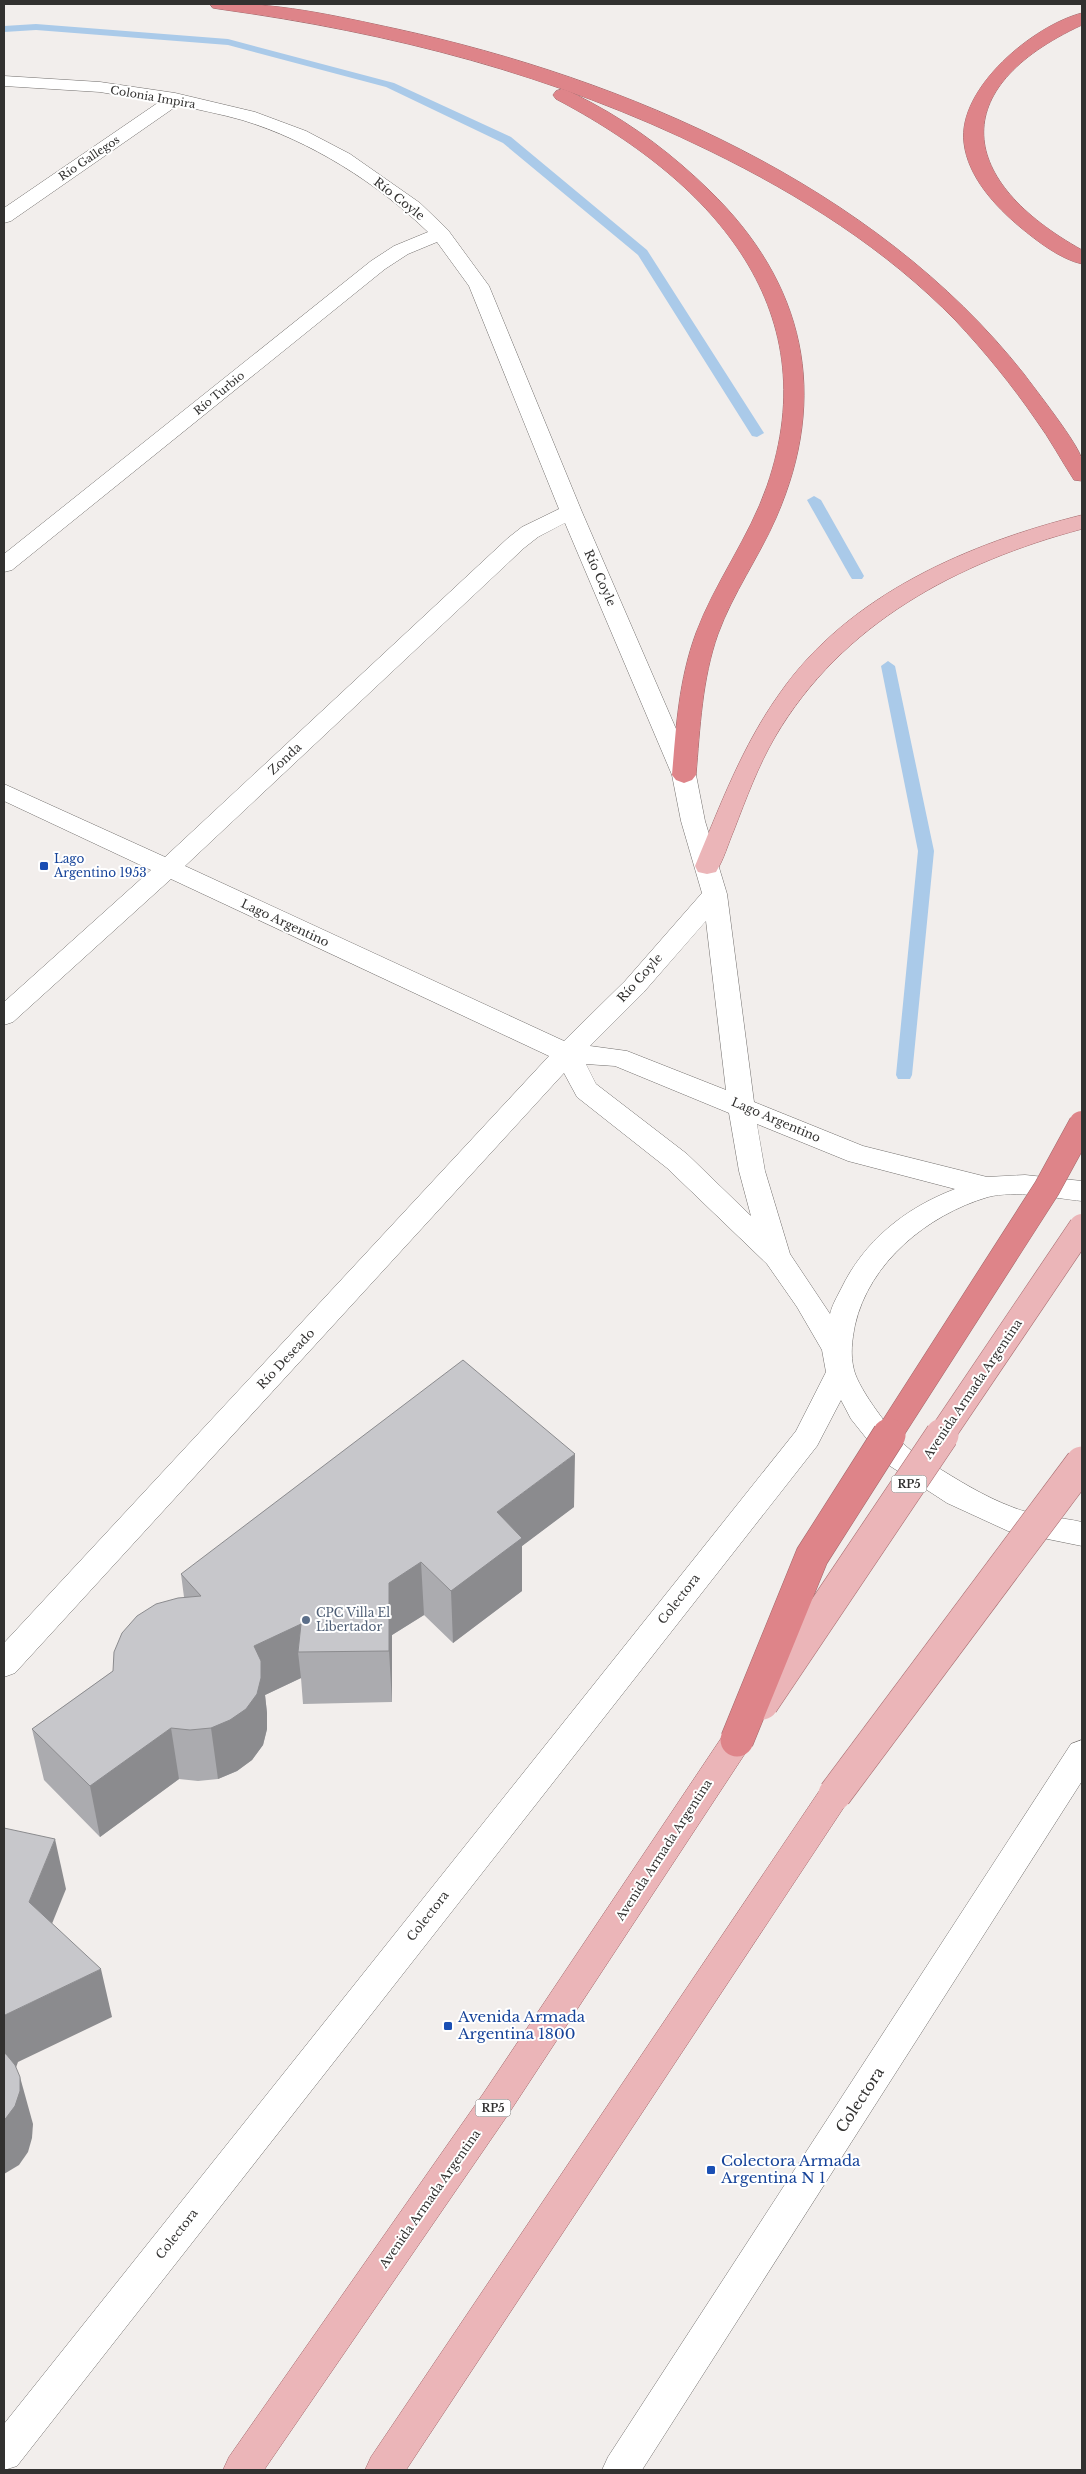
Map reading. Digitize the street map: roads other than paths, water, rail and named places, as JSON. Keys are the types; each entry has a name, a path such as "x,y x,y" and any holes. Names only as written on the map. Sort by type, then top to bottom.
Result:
{"highway":[{"path":"220,4 330,19 446,45 546,74 620,102 693,134 814,199 869,236 914,271 954,309 1020,381 1067,450 1082,476"},
{"path":"1082,18 1046,36 1001,72 983,97 975,122 973,145 983,173 1005,202 1022,220 1054,243 1082,258"},
{"path":"446,45 517,73 600,116 643,143 701,190 748,248 775,299 790,340 794,373 794,409 790,443 779,482 761,527 707,633 697,668 689,710 684,776"},
{"path":"736,1740 812,1556 1047,1188 1082,1124"}],"main road":[{"path":"707,866 763,736 792,694 821,658 855,627 901,596 959,564 1012,543 1082,522"},
{"name":"Avenida Armada Argentina","path":"242,2470 495,2105 736,1740 1082,1227"},
{"path":"384,2470 835,1794 962,1620 1082,1463"}],"street":[{"name":"Colonia Impira","path":"4,81 100,88 175,99 248,116 299,135"},
{"name":"Río Gallegos","path":"4,217 175,99"},
{"name":"Río Coyle","path":"299,135 344,158 413,206 442,234 479,286 571,512 684,776 693,821 715,894 634,987 567,1053"},
{"name":"Río Turbio","path":"4,564 378,265 401,250 442,234"},
{"name":"Zonda","path":"4,1016 167,869 516,543 530,532 571,512"},
{"name":"Lago Argentino","path":"4,792 567,1053 618,1057 741,1105 857,1154 987,1187 1025,1185 1082,1191"},
{"path":"715,894 741,1105 752,1171 777,1257"},
{"path":"567,1053 586,1090 677,1161 777,1257 807,1300 861,1411 897,1456 957,1495 1008,1519 1082,1534"},
{"name":"Río Deseado","path":"4,1664 567,1053"},
{"name":"Lago Argentino","path":"838,1361 845,1309 861,1276 880,1250 923,1217 948,1202 987,1187"},
{"name":"Colectora","path":"4,2453 807,1438 838,1361"},
{"name":"Colectora","path":"621,2470 1082,1754"}],"waterway":[{"path":"4,29 36,27 228,42 390,85 507,140 643,253 757,433"},
{"path":"814,500 857,576"},
{"path":"888,666 926,851 904,1075"}],"place":[{"name":"Lago Argentino 1953","path":"44,866"},
{"name":"CPC Villa El Libertador","path":"306,1620"},
{"name":"Avenida Armada Argentina 1800","path":"448,2026"},
{"name":"Colectora Armada Argentina N 1","path":"711,2170"}]}
